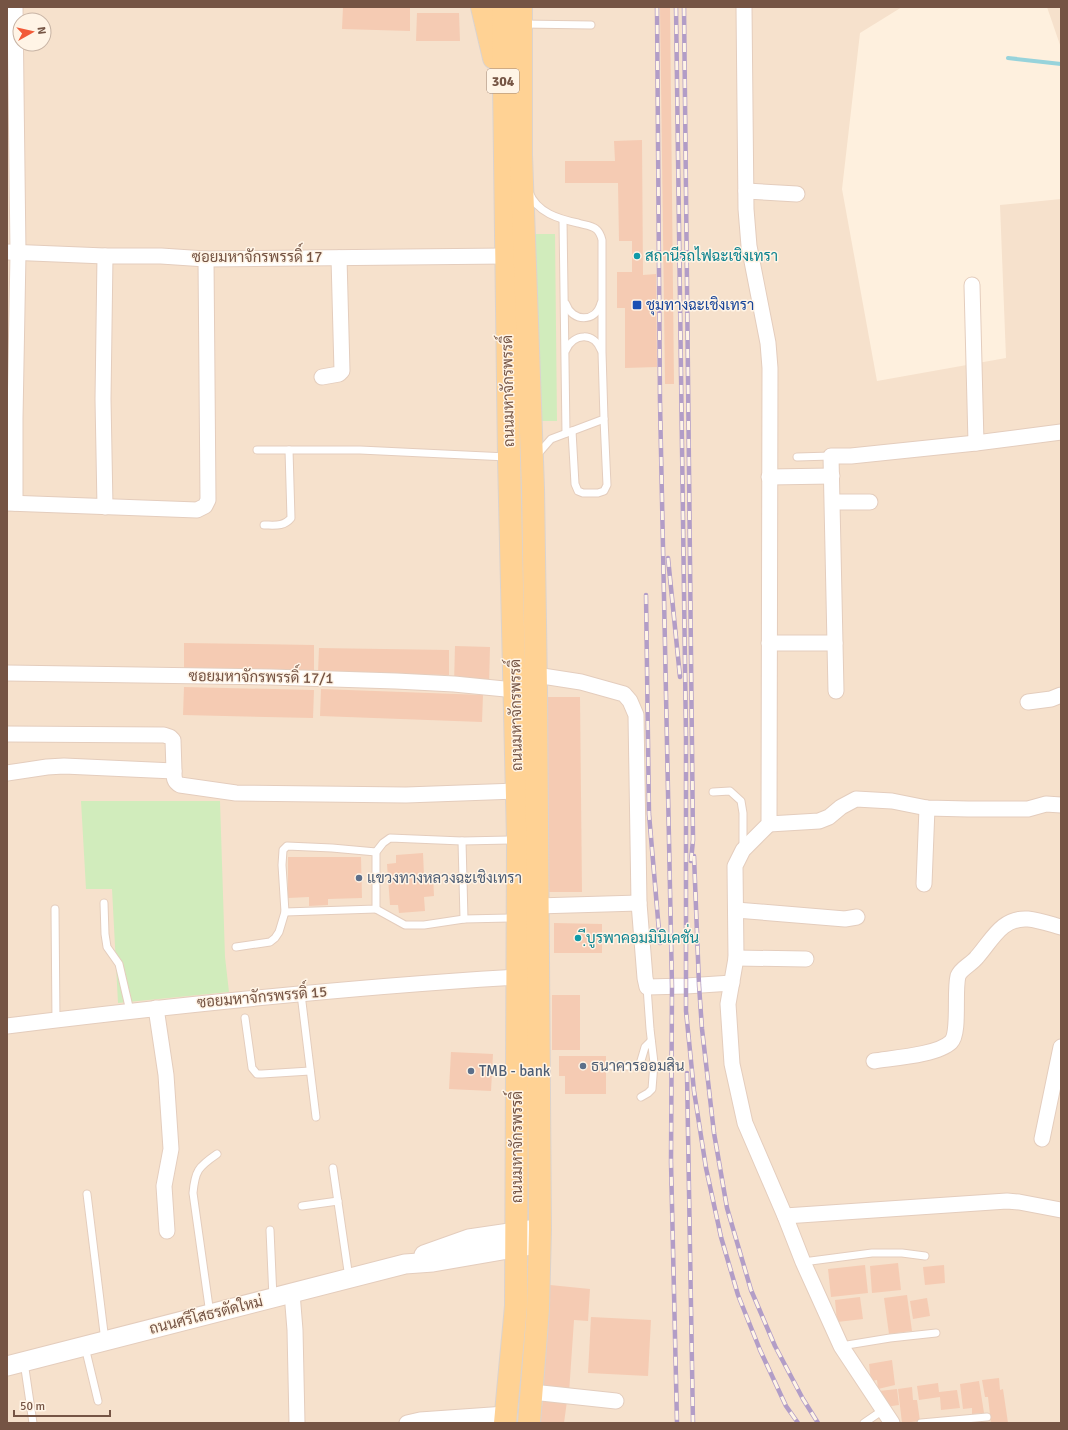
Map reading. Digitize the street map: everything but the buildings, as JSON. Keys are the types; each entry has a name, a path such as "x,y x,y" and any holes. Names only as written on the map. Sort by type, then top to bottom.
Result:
{"main road":[{"path":"482,7 504,100"},
{"name":"ถนนมหาจักรพรรดิ์","path":"503,7 504,100 513,156 533,488 536,675 540,1236 538,1309 529,1423"},
{"name":"ถนนมหาจักรพรรดิ์","path":"506,1418 516,1306 518,791 509,458 506,256 521,16"}],"street":[{"path":"15,7 13,252 15,418 11,503 197,510 205,506 208,500 206,258"},
{"path":"744,7 746,209 749,246 768,342 770,368 768,477 769,824"},
{"path":"746,191 797,194"},
{"name":"ซอยมหาจักรพรรดิ์ 17","path":"13,252 206,258 506,256"},
{"path":"105,256 103,399 105,507"},
{"path":"322,377 339,374 342,371 339,258"},
{"path":"972,285 976,443"},
{"path":"836,690 831,456 851,456 976,443 1061,432"},
{"path":"768,477 832,476"},
{"path":"833,502 870,502"},
{"path":"769,643 835,643"},
{"name":"ซอยมหาจักรพรรดิ์ 17/1","path":"7,673 380,680 454,684 515,690"},
{"path":"536,675 581,682 624,694 634,708 636,715 639,903 647,987 732,983"},
{"path":"1028,702 1051,699 1061,695"},
{"path":"7,734 164,735 173,740 174,780 176,783 180,785 236,793 406,795 518,791"},
{"path":"7,773 64,766 174,771"},
{"path":"892,1423 841,1346 803,1262 745,1123 732,1064 728,1004 736,958 735,866 743,850 769,824 819,821 829,817 841,807 856,799 892,801 927,808 1028,809 1046,804 1061,805"},
{"path":"924,884 927,808"},
{"path":"537,906 639,903"},
{"path":"736,910 845,919 857,917"},
{"path":"874,1061 930,1052 952,1042 955,1032 958,975 965,967 976,960 994,936 1006,924 1016,919 1029,919 1061,927"},
{"path":"736,958 806,959"},
{"name":"ซอยมหาจักรพรรดิ์ 15","path":"7,1026 234,999 413,983 518,977"},
{"path":"156,1008 166,1074 171,1149 164,1186 167,1231"},
{"path":"1042,1139 1061,1047"},
{"path":"785,1216 1007,1201 1061,1210"},
{"name":"ถนนศรีโสธรตัดใหม่","path":"16,1364 405,1264 429,1252 469,1239 517,1239 540,1236"},
{"path":"292,1293 295,1330 297,1423"},
{"path":"532,1392 616,1401"},
{"path":"407,1423 420,1420 506,1418"}],"lane":[{"path":"521,16 591,25"},
{"path":"513,156 531,197 540,208 552,216 563,220 591,226 597,230 602,240 602,352 607,485 604,490 598,493 583,494 578,491 575,484 569,432 563,220"},
{"path":"565,300 566,305 572,314 583,318 594,315 601,305 602,299"},
{"path":"566,354 569,345 573,340 584,337 594,340 602,352"},
{"path":"533,488 536,456 551,439 604,420"},
{"path":"257,450 360,450 509,458"},
{"path":"264,525 283,524 288,522 291,518 289,450"},
{"path":"797,457 831,456"},
{"path":"713,792 730,791 741,801 743,813 743,850"},
{"path":"376,909 376,852 383,843 390,838 462,841 518,840"},
{"path":"462,841 464,919"},
{"path":"236,947 270,942 279,932 285,912 282,865 283,850 287,846 376,852"},
{"path":"104,903 107,946 119,964 130,1011"},
{"path":"55,909 56,1020"},
{"path":"285,912 376,909 405,925 424,925 464,919 518,918"},
{"path":"641,1097 652,1089 654,1063 647,987"},
{"path":"301,994 316,1117"},
{"path":"244,1018 252,1068 257,1074 310,1071"},
{"path":"612,1066 634,1066 640,1064 645,1047 651,1041"},
{"path":"210,1314 193,1193 197,1171 217,1154"},
{"path":"333,1168 349,1278"},
{"path":"87,1194 105,1341"},
{"path":"302,1206 338,1200"},
{"path":"270,1230 272,1298"},
{"path":"803,1262 872,1253 902,1253 925,1256"},
{"path":"841,1346 890,1338 936,1333"},
{"path":"85,1346 98,1401"},
{"path":"16,1364 33,1423"},
{"path":"864,1423 883,1410"},
{"path":"921,1423 987,1416"}],"shaded area":[{"path":"7,7 902,7 860,33 842,189 877,381 1006,358 1000,205 1061,199 1061,1423 7,1423"},
{"path":"1047,7 1061,7 1061,45 1060,45"}],"green space":[{"path":"535,234 555,234 557,421 537,421"},
{"path":"81,801 220,801 225,957 229,992 118,1003 112,889 86,889"}],"waterway":[{"path":"1008,58 1061,64"}],"railway":[{"path":"657,7 660,402 672,986 671,1162 677,1423"},
{"path":"676,7 686,738 686,1011 694,1091 706,1168 721,1237 738,1295 760,1350 786,1406 798,1423"},
{"path":"684,7 693,840 691,861"},
{"path":"668,558 680,677"},
{"path":"646,595 649,814 660,943"},
{"path":"694,856 702,1029 714,1133 727,1208 751,1290 775,1346 803,1399 818,1423"},
{"path":"687,1073 693,1423"}],"place":[{"name":"สถานีรถไฟฉะเชิงเทรา","path":"637,256"},
{"name":"ชุมทางฉะเชิงเทรา","path":"637,305"},
{"name":"แขวงทางหลวงฉะเชิงเทรา","path":"359,878"},
{"name":"ฺีบูรพาคอมมินิเคชั่น","path":"578,938"},
{"name":"ธนาคารออมสิน","path":"583,1066"},
{"name":"TMB - bank","path":"471,1071"}]}
